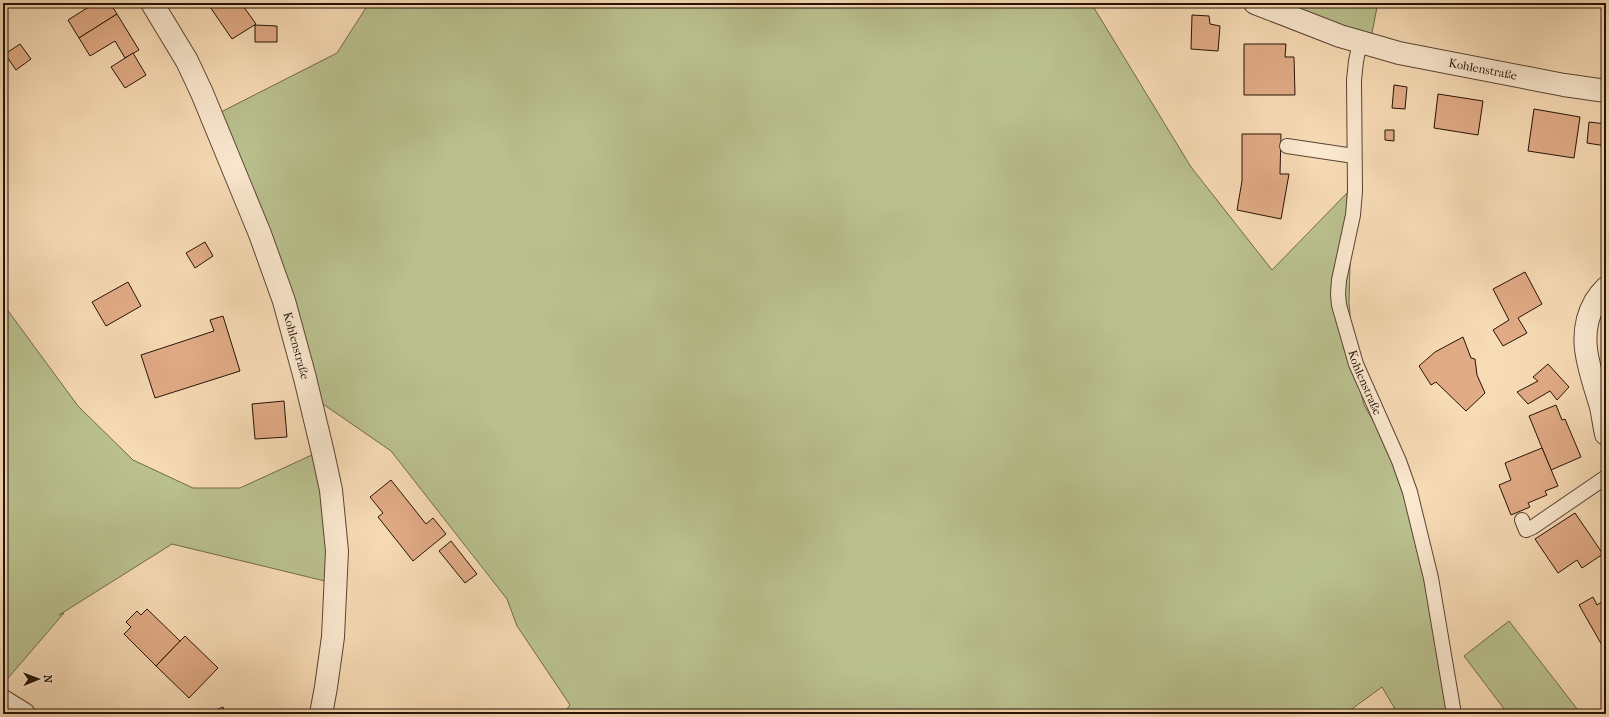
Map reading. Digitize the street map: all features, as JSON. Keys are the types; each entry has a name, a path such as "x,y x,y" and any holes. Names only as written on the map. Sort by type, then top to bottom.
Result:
{"street":[{"name":"Kohlenstraße","path":"152,3 187,61 202,93 260,234 284,301 305,378 323,453 331,490 337,551 333,637 321,714"},
{"name":"Kohlenstraße","path":"1255,3 1360,43 1436,62 1556,84 1606,91"},
{"path":"1606,288 1595,302 1589,314 1584,343 1586,358 1601,409 1606,434"},
{"path":"3,701 24,714"}],"lane":[{"name":"Kohlenstraße","path":"1360,43 1354,80 1355,191 1353,215 1339,280 1339,305 1356,364 1399,460 1410,492 1431,578 1454,714"},
{"path":"1287,146 1354,156"},
{"path":"1522,520 1526,530 1533,527 1606,477"}],"green space":[{"path":"369,3 1091,3 1191,167 1272,270 1347,193 1350,265 1349,302 1354,364 1364,405 1386,443 1420,543 1450,714 1398,714 1382,687 1345,714 563,714 570,705 517,626 507,599 391,451 320,402 217,114 337,53"},
{"path":"1277,3 1375,3 1377,7 1371,38"},
{"path":"3,304 78,406 133,460 193,488 240,488 314,454 325,522 329,582 172,544 59,615 64,613 3,684"},
{"path":"1509,621 1581,714 1508,714 1464,656"}],"building":[{"path":"95,3 110,3 117,14 79,38 68,20"},
{"path":"241,3 256,24 232,39 208,4"},
{"path":"117,14 139,50 125,58 115,41 90,56 79,38"},
{"path":"1192,15 1209,16 1210,24 1220,26 1218,51 1191,49"},
{"path":"255,25 277,26 277,42 255,42"},
{"path":"20,44 31,59 16,70 5,54"},
{"path":"1244,44 1286,44 1285,57 1294,57 1295,95 1244,95"},
{"path":"133,53 146,75 125,88 111,67"},
{"path":"1394,85 1407,87 1405,109 1392,108"},
{"path":"1438,94 1483,101 1478,135 1434,128"},
{"path":"1534,109 1580,117 1574,158 1528,151"},
{"path":"1589,122 1606,124 1606,146 1587,143"},
{"path":"1385,130 1394,130 1394,141 1385,140"},
{"path":"1242,134 1281,134 1280,174 1289,174 1281,219 1237,210 1242,181"},
{"path":"205,242 213,256 195,268 186,253"},
{"path":"1525,272 1542,304 1518,318 1527,333 1503,346 1493,330 1509,320 1493,289"},
{"path":"128,282 141,306 106,326 92,302"},
{"path":"223,316 240,371 155,398 141,355 214,331 210,320"},
{"path":"1463,337 1471,358 1475,359 1477,375 1485,393 1466,411 1436,382 1431,385 1419,366 1435,352"},
{"path":"1548,364 1569,387 1557,400 1550,391 1528,404 1517,392 1538,381 1533,377"},
{"path":"284,401 287,437 255,439 252,404"},
{"path":"1556,405 1562,420 1565,419 1581,457 1551,470 1529,416"},
{"path":"1542,448 1558,486 1545,491 1547,495 1528,503 1530,507 1511,515 1499,485 1511,480 1505,463"},
{"path":"391,480 426,524 433,518 446,534 413,561 378,517 383,513 370,497"},
{"path":"1575,513 1603,554 1582,568 1577,560 1558,573 1535,539"},
{"path":"451,541 477,574 465,583 439,551"},
{"path":"1593,597 1597,605 1606,599 1606,645 1603,647 1579,605"},
{"path":"147,609 180,641 156,666 124,634 131,627 126,622 137,611 141,615"},
{"path":"185,636 218,668 189,698 156,666"},
{"path":"223,707 225,714 209,714 209,713"}]}
